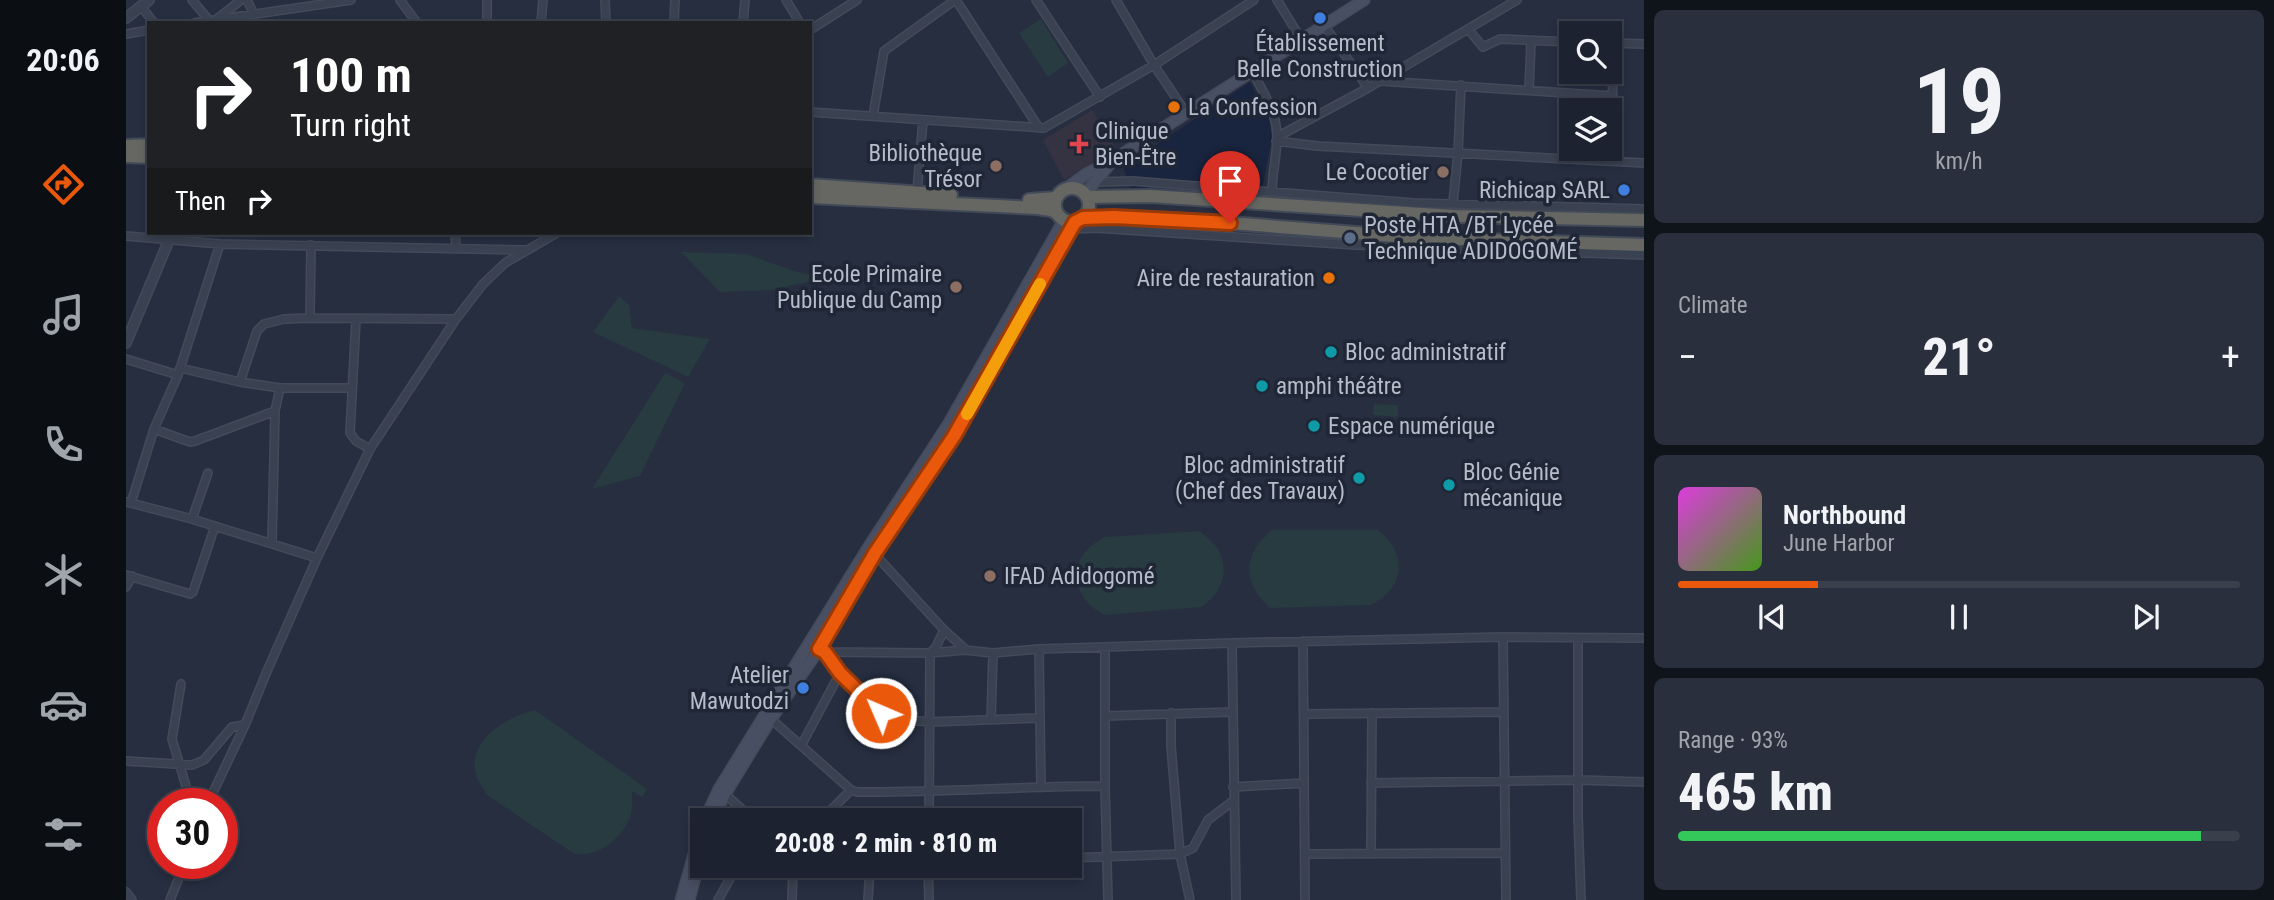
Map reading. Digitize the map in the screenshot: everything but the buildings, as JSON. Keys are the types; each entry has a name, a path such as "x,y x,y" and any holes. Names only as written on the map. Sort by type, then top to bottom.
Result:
{"highway":[{"path":"126,146 147,145"},
{"path":"126,156 147,157"},
{"path":"812,185 1026,200 1060,194 1074,188 1086,196 1150,196 1403,213 1644,220"},
{"path":"1060,194 1070,220"},
{"path":"1070,220 1089,208 1086,196"},
{"path":"812,197 1051,209 1070,220 1204,221 1402,237 1644,244"},
{"path":"1402,237 1403,213"}],"main road":[{"path":"1060,194 1086,174 1113,160 1364,0"},
{"path":"1086,196 1113,160"},
{"path":"718,808 771,719 818,648 871,550 1070,220"},
{"path":"710,808 719,789 818,648"},
{"path":"681,900 690,868"},
{"path":"689,900 695,878"}],"street":[{"path":"192,0 211,20"},
{"path":"211,20 241,0"},
{"path":"247,0 254,15"},
{"path":"205,21 351,0"},
{"path":"400,0 416,21"},
{"path":"487,0 487,21"},
{"path":"541,21 544,0"},
{"path":"606,0 606,21"},
{"path":"674,21 675,0"},
{"path":"743,21 744,0"},
{"path":"786,0 799,21"},
{"path":"812,29 857,0"},
{"path":"873,116 884,51 955,0 1039,128"},
{"path":"1036,0 1100,97"},
{"path":"1115,0 1186,113"},
{"path":"812,112 1050,127 1154,65 1254,0"},
{"path":"1277,0 1301,39"},
{"path":"1277,139 1517,0"},
{"path":"126,18 145,3 153,21"},
{"path":"1324,24 1368,88"},
{"path":"1468,29 1483,47 1500,39 1559,42"},
{"path":"126,34 147,30"},
{"path":"1529,90 1531,41"},
{"path":"1622,43 1644,44"},
{"path":"1251,71 1271,107 1277,139 1272,192"},
{"path":"1379,81 1613,96 1613,84"},
{"path":"1453,204 1461,85"},
{"path":"917,192 923,120"},
{"path":"1277,139 1317,146 1559,158"},
{"path":"1622,161 1644,163"},
{"path":"1097,182 1132,181 1453,204 1644,209"},
{"path":"1070,220 1096,228 1356,245 1644,255"},
{"path":"126,236 169,235 220,244 526,250"},
{"path":"126,343 169,235"},
{"path":"455,235 457,248"},
{"path":"215,788 317,558 370,449 456,319 493,273 553,235"},
{"path":"220,244 179,371 154,429 128,503 192,519 317,558"},
{"path":"310,317 311,245"},
{"path":"240,382 260,327 284,319 456,319"},
{"path":"356,319 350,433 356,441 370,449"},
{"path":"126,359 280,388 351,388"},
{"path":"272,543 275,411 280,388"},
{"path":"154,429 193,442 275,411"},
{"path":"192,519 208,473"},
{"path":"126,587 129,575 190,594 193,592 215,526"},
{"path":"871,550 965,650"},
{"path":"929,808 930,653 936,647 944,629"},
{"path":"818,648 930,653 965,650 993,653 1039,649 1303,641 1503,637 1644,638"},
{"path":"1503,637 1506,900"},
{"path":"1578,639 1581,900"},
{"path":"1303,641 1305,900"},
{"path":"1232,643 1236,900"},
{"path":"1105,647 1108,900"},
{"path":"818,648 885,716 929,722 1040,718"},
{"path":"1039,649 1041,786"},
{"path":"991,719 993,653"},
{"path":"802,744 840,673"},
{"path":"181,684 172,739 186,788"},
{"path":"1105,716 1232,712"},
{"path":"1304,714 1504,712"},
{"path":"1171,713 1171,746 1181,855 1189,900"},
{"path":"1371,853 1372,713"},
{"path":"771,719 851,790 857,792 1105,786"},
{"path":"126,761 192,765 204,760 232,727 245,725"},
{"path":"1371,783 1579,780 1644,782"},
{"path":"1233,787 1304,783"},
{"path":"833,808 851,790"},
{"path":"725,794 741,808"},
{"path":"1082,858 1181,855 1193,848 1208,820 1233,801"},
{"path":"1305,854 1504,853"},
{"path":"718,900 730,878"},
{"path":"792,900 793,878"},
{"path":"867,900 869,878"},
{"path":"928,878 929,900"},
{"path":"170,900 178,879"},
{"path":"126,892 131,900"}],"shaded area":[{"path":"1041,19 1068,63 1048,77 1019,33"},
{"name":"Clinique Bien-Être","path":"1092,110 1116,148 1064,180 1043,140"},
{"path":"681,252 746,254 797,272 825,278 772,290 720,292"},
{"path":"619,296 629,305 632,328 710,339 688,377 593,332"},
{"path":"665,373 685,383 640,476 592,489"},
{"path":"1374,404 1398,405 1398,417 1373,415"},
{"path":"1272,530 1378,530 1395,550 1399,570 1396,581 1382,598 1370,605 1270,608 1254,588 1249,568 1255,549"},
{"path":"1199,531 1217,548 1224,568 1219,588 1202,607 1104,615 1083,597 1076,575 1078,564 1093,545 1105,537"},
{"path":"535,710 647,789 642,797 632,791 629,820 613,841 599,850 573,853 487,795 477,778 475,762 483,741 502,724"}],"water":[{"path":"1250,82 1269,119 1272,137 1260,201 1132,195 1123,167"}],"slow traffic":[{"path":"967,414 1040,284"}],"place":[{"name":"Établissement Belle Construction","path":"1320,18"},
{"name":"La Confession","path":"1174,107"},
{"name":"Clinique Bien-Être","path":"1079,144"},
{"name":"Bibliothèque Trésor","path":"996,166"},
{"name":"Le Cocotier","path":"1443,172"},
{"name":"Richicap SARL","path":"1624,190"},
{"name":"Poste HTA /BT Lycée Technique ADIDOGOMÉ","path":"1350,238"},
{"name":"Aire de restauration","path":"1329,278"},
{"name":"Ecole Primaire Publique du Camp","path":"956,287"},
{"name":"Bloc administratif","path":"1331,352"},
{"name":"amphi théâtre","path":"1262,386"},
{"name":"Espace numérique","path":"1314,426"},
{"name":"Bloc administratif (Chef des Travaux)","path":"1359,478"},
{"name":"Bloc Génie mécanique","path":"1449,485"},
{"name":"IFAD Adidogomé","path":"990,576"},
{"name":"Atelier Mawutodzi","path":"803,688"}],"route":[{"path":"881,713 840,673 825,652 819,649 875,553 954,436 1075,222 1083,218 1114,217 1230,223"}]}
